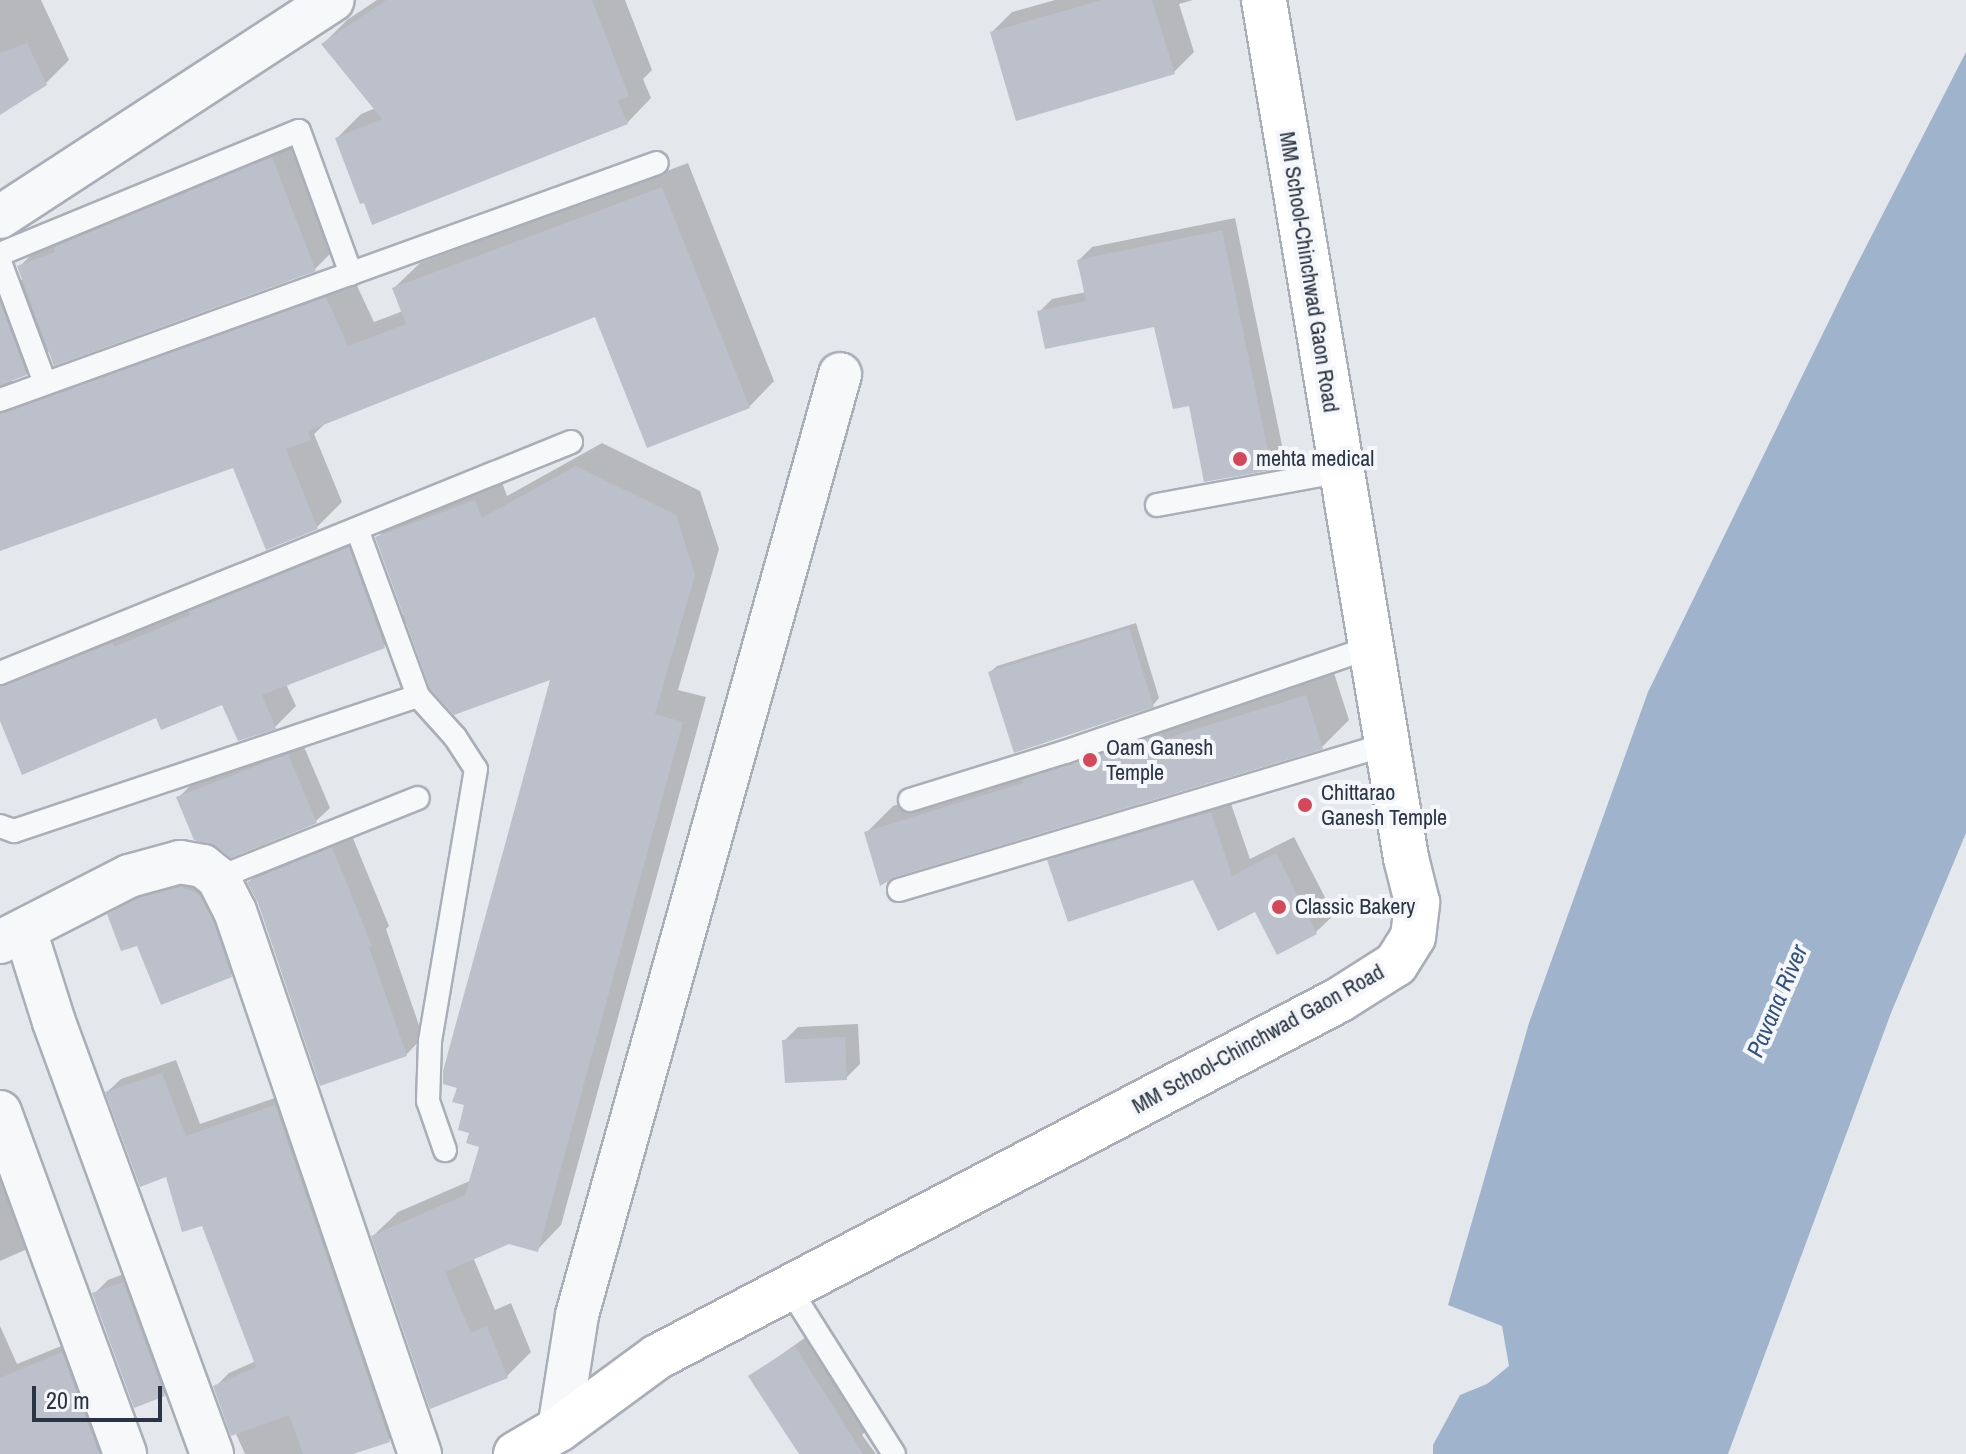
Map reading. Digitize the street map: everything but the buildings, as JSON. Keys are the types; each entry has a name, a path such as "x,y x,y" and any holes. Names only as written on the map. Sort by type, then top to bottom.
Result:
{"main road":[{"name":"MM School-Chinchwad Gaon Road","path":"516,1454 559,1429 657,1357 1339,1000 1396,964 1413,937 1417,902 1406,858 1264,0"}],"street":[{"path":"0,217 333,0"},
{"path":"559,1429 577,1315 840,374"},
{"path":"212,1454 54,1022 13,936 129,876 180,862 203,866 218,878 235,911 420,1454"},
{"path":"0,1112 125,1454"}],"lane":[{"path":"0,254 299,131 351,274"},
{"path":"0,400 657,163"},
{"path":"0,262 45,383"},
{"path":"0,673 571,442"},
{"path":"1157,505 1342,471"},
{"path":"357,529 418,696 455,737 476,769 430,1041 428,1101 445,1150"},
{"path":"910,800 1065,752 1371,647"},
{"path":"0,826 14,831 418,696"},
{"path":"899,890 1388,744"},
{"path":"218,878 418,798"},
{"path":"789,1288 894,1454"}],"water":[{"name":"Pavana River","path":"1966,52 1966,833 1891,1013 1728,1454 1433,1454 1433,1445 1460,1395 1487,1384 1509,1366 1502,1326 1448,1305 1529,1023 1648,692 1851,276"}],"place":[{"name":"mehta medical","path":"1240,459"},
{"name":"Oam Ganesh Temple","path":"1090,760"},
{"name":"Chittarao Ganesh Temple","path":"1305,805"},
{"name":"Classic Bakery","path":"1279,907"}]}
